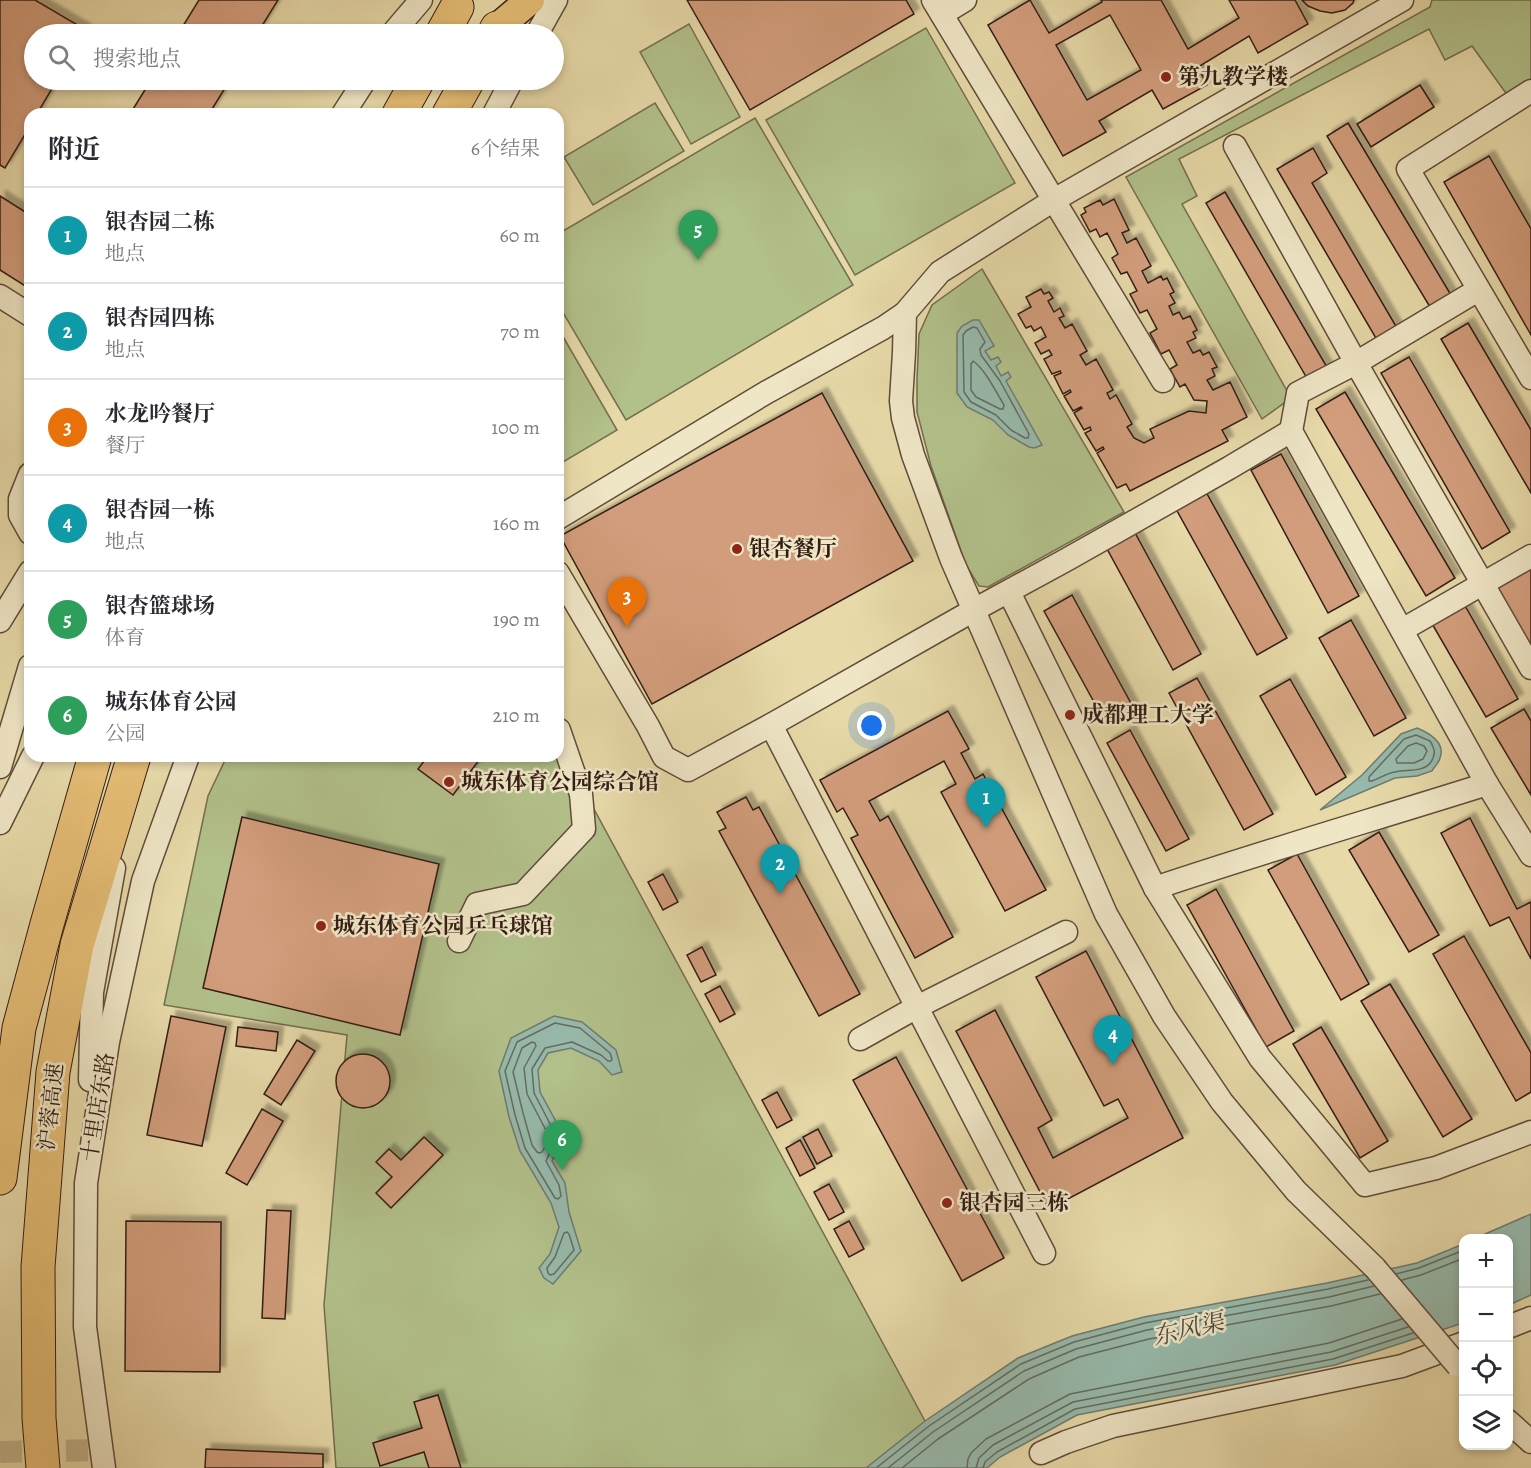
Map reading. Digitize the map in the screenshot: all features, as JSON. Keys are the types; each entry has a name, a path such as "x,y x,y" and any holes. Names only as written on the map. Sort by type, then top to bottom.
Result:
{"highway":[{"path":"402,108 412,90"},
{"path":"452,108 462,90"},
{"name":"沪蓉高速","path":"0,1178 19,1028 93,762"},
{"name":"沪蓉高速","path":"43,1468 39,1418 38,1267 53,1072 77,945 132,762"}],"main road":[{"path":"500,24 514,0"},
{"path":"504,24 530,0"}],"street":[{"path":"401,24 421,0"},
{"path":"543,24 556,0"},
{"path":"965,0 938,7 1163,381"},
{"path":"564,514 767,393 882,328 905,313 940,272 1054,200 1402,0"},
{"path":"347,108 359,90"},
{"path":"497,108 507,90"},
{"path":"1531,91 1408,169 1531,378"},
{"path":"1235,146 1531,668"},
{"path":"1478,290 1356,363 1298,393 1291,430 1487,784 1531,855"},
{"path":"0,296 24,311"},
{"path":"905,313 901,401 913,455 951,558 1106,914 1164,1016 1222,1102 1296,1191 1376,1268 1459,1367"},
{"path":"564,583 664,757 688,770 1009,592 1291,430"},
{"path":"24,489 20,499 20,515 24,522"},
{"path":"1402,630 1531,556"},
{"path":"0,621 24,582"},
{"path":"1009,592 1155,888 1260,1058 1365,1185 1436,1168 1531,1132"},
{"path":"0,767 24,686"},
{"path":"771,725 1044,1253"},
{"path":"459,941 477,904 523,894 584,829 581,794 564,745"},
{"path":"0,823 30,762"},
{"path":"86,1183 92,993 112,875 138,762"},
{"name":"十里店东路","path":"104,1468 85,1327 86,1183 108,1042 143,881 186,762"},
{"path":"1155,888 1487,784"},
{"path":"860,1039 916,1007 1066,932"},
{"path":"1513,1325 1531,1318"},
{"path":"1041,1453 1065,1442 1113,1426 1402,1366 1459,1345"},
{"path":"1513,1424 1531,1442"}],"green space":[{"path":"1432,0 1531,0 1531,82 1508,96 1472,46 1445,60 1429,29 1179,159 1197,196 1182,204 1291,398 1262,419 1126,177 1430,7"},
{"path":"689,24 740,117 691,144 640,52"},
{"path":"926,28 1015,183 855,275 766,120"},
{"path":"655,103 684,151 593,205 564,157"},
{"path":"755,118 853,285 626,420 564,314 564,230"},
{"path":"982,269 1124,512 988,587 979,586 966,565 931,466 917,412 919,334 932,305"},
{"path":"564,338 617,430 564,461"},
{"path":"224,762 563,762 582,787 925,1421 948,1468 336,1468 324,1305 347,1035 164,1005 208,796"}],"water":[{"path":"973,320 979,320 994,346 985,351 991,360 998,357 1001,362 996,366 1001,376 1008,372 1011,377 1006,381 1042,445 1029,447 1008,435 993,420 967,407 957,393 957,333 962,326"},
{"path":"1417,728 1431,735 1441,747 1439,760 1432,771 1417,776 1395,778 1320,810 1362,775 1401,734"},
{"path":"554,1016 582,1022 616,1050 622,1072 612,1075 599,1061 571,1048 548,1053 538,1070 540,1092 566,1140 552,1161 565,1183 569,1212 581,1251 553,1284 544,1278 539,1268 550,1254 559,1227 551,1203 520,1151 509,1117 499,1071 511,1038"},
{"path":"1531,1214 1531,1295 1513,1303 1513,1234 1485,1234"},
{"name":"东风渠","path":"1459,1246 1459,1324 1335,1365 1077,1415 1000,1457 987,1468 866,1468 925,1421 1018,1358 1072,1336 1144,1317 1327,1283 1417,1263"}],"building":[{"path":"0,0 35,0 76,24 24,24 24,90 51,90 41,108 24,108 24,136 5,168 0,165"},
{"path":"199,0 278,0 263,24 184,24"},
{"path":"687,0 906,0 914,14 750,110"},
{"name":"第九教学楼","path":"1030,0 1049,33 1102,2 1101,0 1161,0 1188,49 1239,18 1229,0 1295,0 1308,24 1258,53 1249,36 1198,67 1207,85 1163,109 1152,90 1099,121 1106,132 1063,156 988,25","holes":["1110,15 1141,70 1087,100 1056,45"]},
{"path":"1302,0 1354,0 1345,10 1332,13 1308,6"},
{"path":"1420,85 1434,107 1371,147 1357,124"},
{"path":"145,90 224,90 213,108 134,108"},
{"path":"1348,123 1451,295 1430,307 1327,136"},
{"path":"1313,148 1327,173 1312,183 1397,328 1377,340 1277,169"},
{"path":"1489,156 1531,229 1531,335 1444,182"},
{"path":"1225,192 1328,369 1308,380 1206,203"},
{"path":"0,196 24,211 24,285 0,270"},
{"path":"1114,199 1129,230 1122,233 1127,243 1136,238 1151,266 1142,271 1148,283 1161,276 1163,280 1167,278 1174,292 1170,294 1175,303 1169,306 1173,315 1179,312 1183,319 1190,316 1197,330 1193,332 1196,338 1187,342 1193,353 1200,350 1203,355 1209,352 1217,367 1212,369 1215,376 1207,380 1213,390 1230,382 1247,417 1222,430 1228,441 1130,491 1126,484 1117,488 1097,453 1104,449 1103,447 1096,451 1085,433 1091,430 1090,427 1084,430 1074,413 1082,408 1073,411 1064,396 1071,392 1070,390 1063,394 1054,376 1061,373 1060,371 1052,374 1044,359 1052,355 1049,350 1041,354 1035,343 1046,337 1041,327 1034,331 1031,326 1026,328 1018,314 1031,307 1026,297 1041,289 1044,294 1049,292 1053,298 1048,301 1054,312 1060,308 1064,316 1059,318 1065,328 1072,324 1087,351 1080,355 1086,365 1096,359 1113,390 1107,393 1110,399 1116,395 1132,424 1127,427 1134,438 1144,443 1154,438 1150,429 1189,411 1206,413 1207,401 1194,400 1185,384 1180,387 1170,369 1177,365 1169,350 1161,354 1150,333 1157,329 1147,310 1140,313 1130,294 1137,291 1127,272 1121,274 1112,258 1118,254 1107,233 1100,237 1096,229 1090,232 1081,215 1086,212 1084,208 1100,200 1103,205"},
{"path":"1468,323 1531,430 1531,493 1441,339"},
{"path":"1409,357 1510,532 1482,549 1381,373"},
{"path":"1345,392 1455,578 1426,596 1316,409"},
{"name":"银杏餐厅","path":"822,393 913,561 652,704 564,543 564,534"},
{"path":"1281,454 1359,596 1328,613 1251,470"},
{"path":"1206,492 1287,638 1257,655 1176,509"},
{"path":"1134,531 1201,654 1173,670 1106,547"},
{"path":"1531,568 1531,647 1497,587"},
{"path":"1072,595 1133,707 1105,722 1044,611"},
{"path":"1464,604 1518,699 1486,717 1431,622"},
{"path":"1351,620 1406,718 1374,736 1319,638"},
{"path":"1197,678 1273,814 1244,830 1169,693"},
{"path":"1290,679 1346,777 1316,795 1260,696"},
{"path":"1524,709 1531,721 1531,795 1491,728"},
{"path":"948,711 969,749 961,753 975,779 983,774 1046,890 1005,911 941,792 956,784 944,761 869,801 880,821 888,816 953,937 915,958 851,838 858,835 843,808 837,812 820,780"},
{"path":"1130,730 1189,839 1166,851 1107,743"},
{"name":"城东体育公园综合馆","path":"423,762 478,762 453,795 418,769"},
{"path":"746,797 753,810 759,807 860,994 819,1016 719,831 726,828 717,812"},
{"name":"城东体育公园乒乓球馆","path":"242,817 439,864 400,1035 203,988"},
{"path":"1470,818 1517,909 1531,902 1531,959 1509,917 1490,926 1441,833"},
{"path":"1379,832 1439,935 1409,952 1349,850"},
{"path":"1297,854 1369,984 1341,1000 1268,870"},
{"path":"663,874 678,902 663,910 648,882"},
{"path":"1216,889 1294,1031 1266,1047 1187,905"},
{"path":"1464,936 1531,1053 1531,1092 1516,1101 1433,954"},
{"path":"702,947 716,975 701,982 687,955"},
{"path":"1086,951 1183,1138 1049,1209 956,1031 995,1010 1052,1120 1038,1128 1053,1158 1128,1118 1118,1099 1104,1106 1036,977"},
{"path":"1390,984 1472,1119 1443,1137 1361,1001"},
{"path":"720,986 735,1014 720,1022 705,994"},
{"path":"171,1016 226,1027 202,1146 147,1135"},
{"path":"238,1027 278,1032 276,1051 236,1046"},
{"path":"1321,1027 1388,1141 1360,1158 1293,1044"},
{"path":"297,1040 315,1051 281,1105 264,1094"},
{"path":"358,1054 368,1054 378,1058 386,1066 390,1081 386,1096 378,1104 368,1108 358,1108 348,1104 340,1096 336,1086 336,1076 340,1066 348,1058"},
{"name":"银杏园三栋","path":"896,1057 1004,1258 962,1281 853,1080"},
{"path":"777,1092 792,1120 777,1128 762,1100"},
{"path":"262,1109 283,1121 247,1185 226,1173"},
{"path":"818,1129 832,1156 817,1164 803,1137"},
{"path":"424,1137 443,1155 391,1208 376,1193 392,1177 376,1162 389,1149 401,1160"},
{"path":"800,1140 815,1168 800,1176 786,1148"},
{"path":"829,1184 844,1212 829,1220 814,1192"},
{"path":"267,1210 291,1211 285,1319 262,1318"},
{"path":"126,1221 221,1222 220,1372 125,1371"},
{"path":"849,1221 864,1249 849,1257 834,1229"},
{"path":"438,1395 461,1468 429,1468 424,1452 380,1466 373,1443 422,1428 414,1402"},
{"path":"206,1449 323,1454 323,1468 205,1468"}],"tunnel":[{"path":"0,1452 101,1450"}],"place":[{"name":"第九教学楼","path":"1166,77"},
{"name":"银杏篮球场","path":"698,260"},
{"name":"银杏餐厅","path":"737,549"},
{"name":"水龙吟餐厅","path":"627,627"},
{"name":"成都理工大学","path":"1070,715"},
{"name":"城东体育公园综合馆","path":"449,782"},
{"name":"银杏园二栋","path":"986,828"},
{"name":"银杏园四栋","path":"780,894"},
{"name":"城东体育公园乒乓球馆","path":"321,926"},
{"name":"银杏园一栋","path":"1113,1065"},
{"name":"城东体育公园","path":"562,1170"},
{"name":"银杏园三栋","path":"947,1203"}]}
